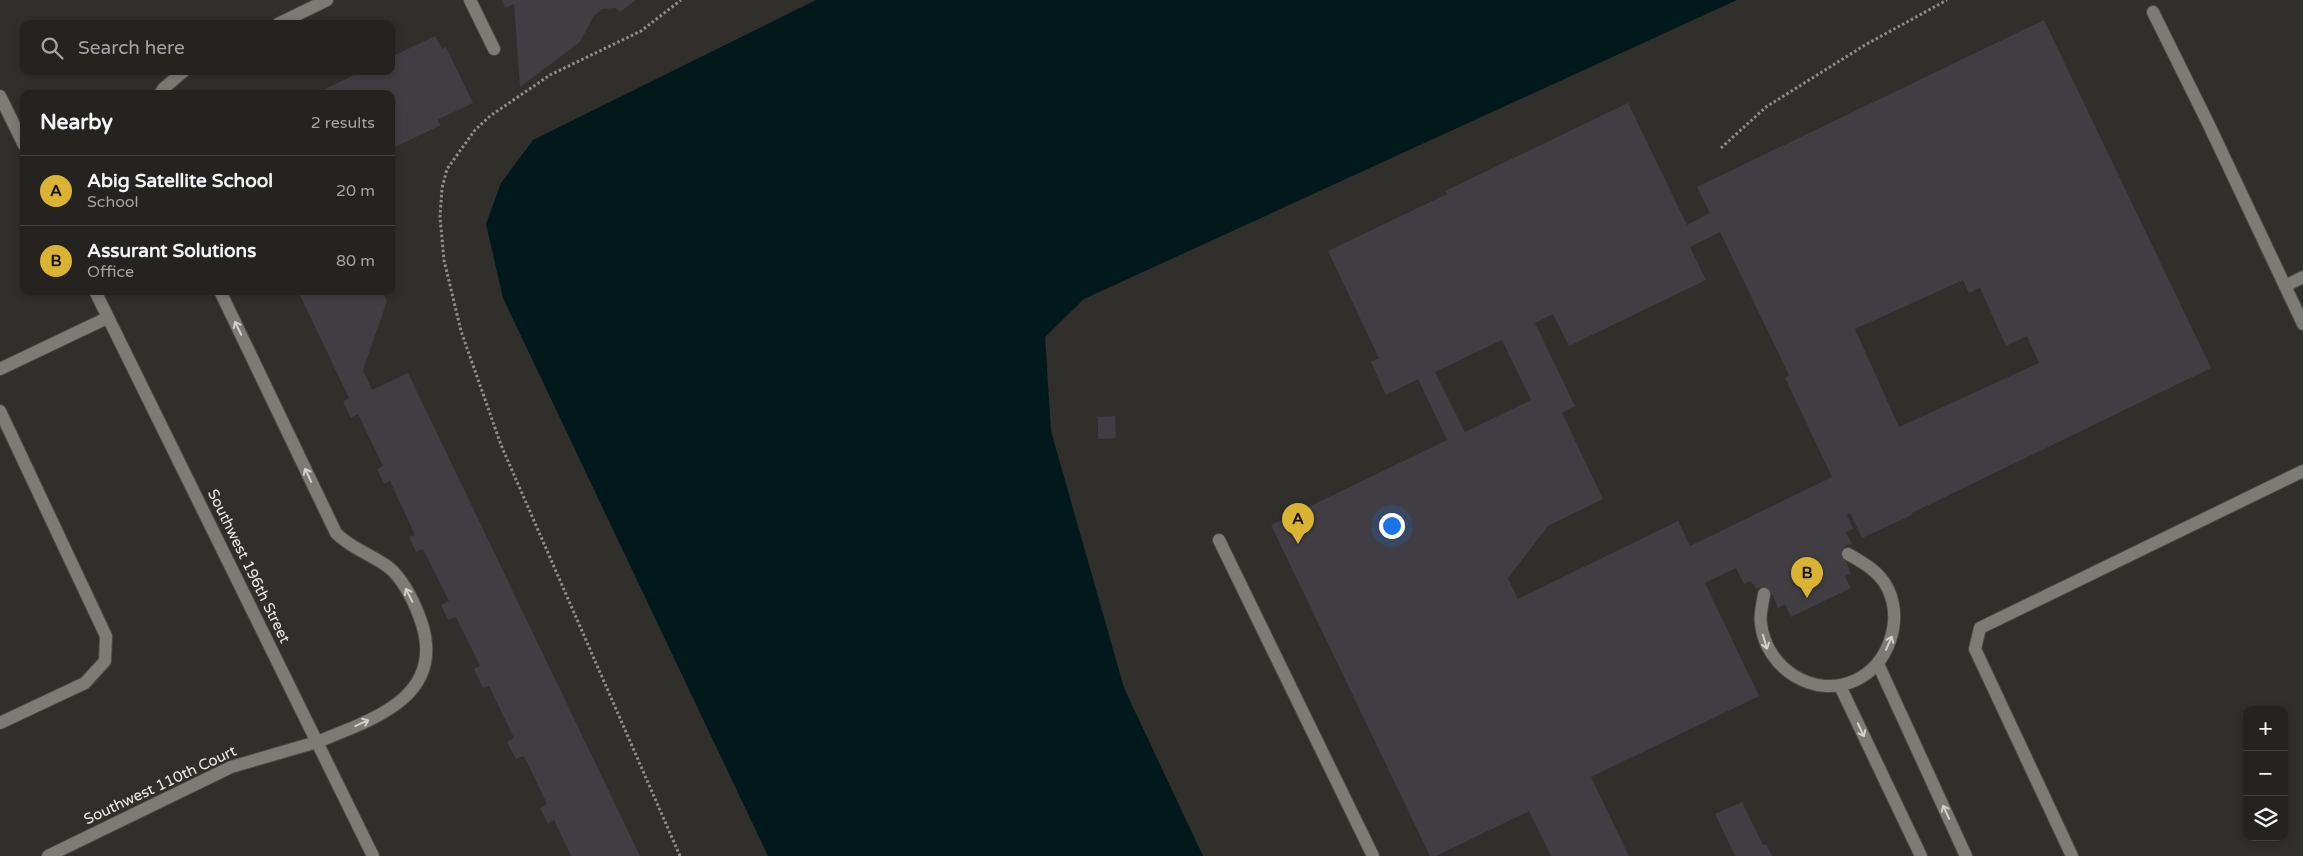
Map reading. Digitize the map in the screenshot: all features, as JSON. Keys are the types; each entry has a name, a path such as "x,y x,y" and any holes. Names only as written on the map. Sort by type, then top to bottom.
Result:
{"street":[{"path":"286,20 327,0"},
{"path":"470,0 494,49"},
{"path":"2152,12 2303,324"},
{"path":"163,90 179,75"},
{"path":"0,96 20,137"},
{"path":"2285,286 2303,277"},
{"name":"Southwest 196th Street","path":"97,295 373,856"},
{"name":"Southwest 110th Court","path":"48,856 231,767 317,742 382,714 407,697 423,672 426,653 425,635 410,597 401,581 391,569 357,550 336,533 222,295"},
{"path":"0,369 107,318"},
{"path":"0,411 106,636 104,661 85,683 0,722"},
{"path":"2072,856 1974,649 1980,628 2303,471"},
{"path":"1219,540 1373,856"},
{"path":"1764,594 1760,623 1767,649 1783,670 1806,683 1840,686 1858,679 1878,664 1892,640 1895,614 1888,588 1871,568 1848,554"},
{"path":"1878,664 1966,856"},
{"path":"1840,686 1921,856"}],"path":[{"path":"680,0 634,35 550,75 490,116 475,130 447,169 442,188 440,217 444,260 461,331 501,445 680,856"},
{"path":"1721,148 1766,107 1806,81 1947,0"}],"water":[{"path":"816,0 1737,0 1084,299 1045,337 1051,431 1124,688 1203,856 768,856 503,298 486,224 501,183 533,140"}],"building":[{"path":"502,0 636,0 620,12 616,8 602,9 593,17 580,42 520,87 514,4 505,8"},
{"path":"2044,20 2211,368 1862,538 1850,513 1847,515 1853,529 1846,532 1852,544 1845,546 1851,559 1846,561 1851,574 1845,576 1851,588 1791,617 1785,604 1778,608 1772,594 1766,598 1761,587 1756,589 1751,581 1744,584 1736,568 1705,583 1759,696 1591,777 1629,856 1551,856 1529,811 1436,856 1430,856 1271,525 1447,440 1418,379 1386,395 1371,362 1379,358 1328,251 1447,194 1445,191 1628,103 1687,225 1710,213 1697,187","holes":["1720,232 1789,375 1785,378 1832,477 1690,546 1678,521 1518,599 1508,578 1548,526 1603,499 1562,413 1575,406 1535,323 1553,314 1569,346 1706,280 1690,247","1963,280 1969,293 1980,288 2006,346 2027,336 2039,363 1899,427 1855,329","1502,340 1531,400 1465,432 1435,372"]},
{"path":"435,36 442,49 446,47 473,103 437,120 441,125 395,147 395,90 323,90 354,75 395,75 395,55"},
{"path":"300,295 384,295 387,301 363,370 372,390 408,373 640,856 571,856 554,820 548,824 540,808 547,804 524,756 516,759 507,742 514,738 489,686 483,688 474,669 480,666 456,617 448,620 441,605 449,601 423,549 416,552 409,537 415,535 390,481 384,484 377,469 383,466 358,414 351,418 343,402 349,398"},
{"path":"1115,416 1116,438 1098,439 1098,417"},
{"path":"1742,802 1763,845 1766,844 1772,856 1735,856 1715,814"}],"place":[{"name":"Abig Satellite School","path":"1298,544"},
{"name":"Assurant Solutions","path":"1807,598"}]}
